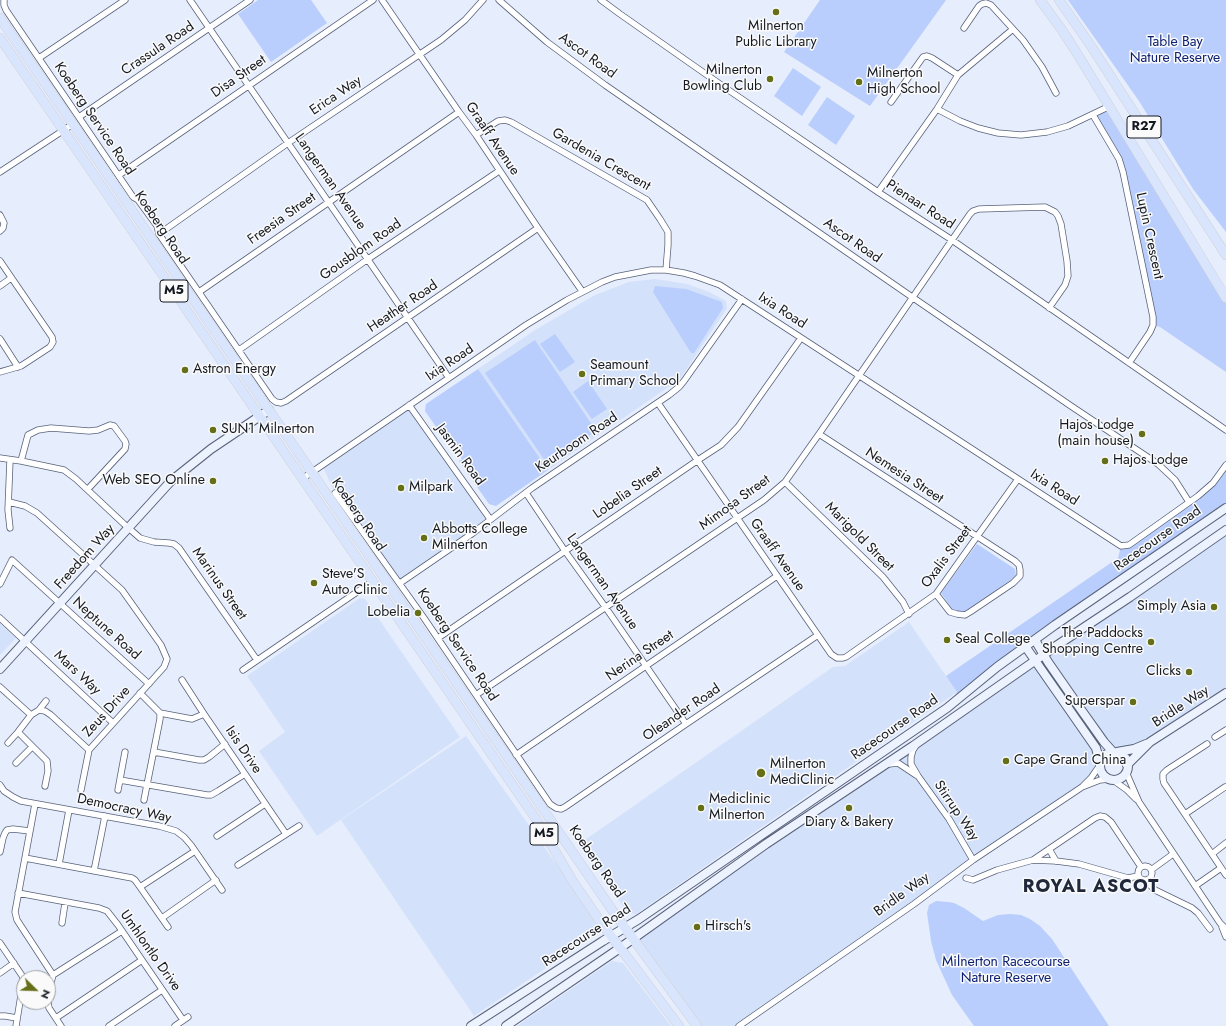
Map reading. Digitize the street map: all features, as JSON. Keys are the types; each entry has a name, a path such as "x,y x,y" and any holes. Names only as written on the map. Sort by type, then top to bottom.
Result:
{"main road":[{"name":"R27","path":"1040,0 1062,30 1110,106 1226,298"},
{"name":"R27","path":"1060,0 1226,255"},
{"name":"Koeberg Road","path":"0,18 76,120 270,412 625,928 698,1026"},
{"name":"Koeberg Road","path":"0,38 536,819 572,880 611,936 679,1026"},
{"name":"Freedom Way","path":"0,669 171,481 191,466 204,460 270,412"},
{"name":"Racecourse Road","path":"471,1026 639,919 947,708 1055,624 1226,508"},
{"name":"Racecourse Road","path":"506,1026 633,939 766,844 886,764 1224,532"},
{"path":"1025,646 1096,748 1102,774 1111,779 1121,778 1127,769 1124,757 1115,752 1104,742 1034,640"},
{"name":"Bridle Way","path":"1115,752 1134,749 1150,742 1226,693"},
{"name":"Bridle Way","path":"1127,769 1150,742"},
{"path":"1100,764 1104,755 1115,752"}],"street":[{"name":"Koeberg Service Road","path":"4,0 5,9 39,58 76,120 119,175 133,197 138,200 156,226 159,234 272,399 280,403"},
{"path":"39,58 124,0"},
{"name":"Langerman Avenue","path":"190,0 449,378"},
{"name":"Crassula Road","path":"0,172 64,130 76,120 250,0"},
{"name":"Disa Street","path":"119,175 373,0"},
{"name":"Graaff Avenue","path":"382,0 582,291"},
{"name":"Erica Way","path":"159,234 288,143 456,28 483,0"},
{"name":"Ascot Road","path":"499,0 570,60 912,297 1158,464 1175,480 1189,502"},
{"name":"Pienaar Road","path":"602,0 727,89 878,192 952,240 1226,430"},
{"path":"964,28 979,6 986,3 991,5 1024,40 1039,62 1056,93"},
{"path":"878,192 937,109 958,75 1013,29"},
{"path":"891,102 922,57 927,56 932,58 958,75"},
{"path":"937,109 960,121 978,128 998,133 1021,135 1048,132 1068,126 1110,106"},
{"name":"Freesia Street","path":"199,292 459,112"},
{"name":"Lupin Crescent","path":"1093,115 1119,159 1123,172 1153,317 1154,325 1129,363"},
{"name":"Gardenia Crescent","path":"476,135 498,120 511,122 647,200 668,232 666,270"},
{"name":"Gousblom Road","path":"239,350 368,259 499,171"},
{"name":"Mimosa Street","path":"476,696 764,500 785,482 970,214 979,208 1045,207 1055,212 1061,224 1068,276 1065,285 1049,308"},
{"path":"0,215 4,223 3,228 0,231"},
{"name":"Heather Road","path":"280,403 286,401 408,319 538,228"},
{"path":"0,261 52,337 53,342 50,347 18,367 0,372"},
{"name":"Ixia Road","path":"302,479 526,325 582,291 615,277 651,270 666,270 695,276 720,286 1120,546 1129,545 1198,496 1213,483 1226,465"},
{"path":"0,286 11,278"},
{"name":"Keurboom Road","path":"400,583 473,533 526,493 674,391 684,381 742,299"},
{"name":"Lobelia Street","path":"438,638 721,445 730,436 801,338"},
{"path":"0,339 18,367"},
{"name":"Graaff Avenue","path":"658,403 831,654 840,658"},
{"name":"Jasmin Road","path":"409,406 490,519"},
{"path":"21,461 28,435 38,430 51,428 89,431 98,430 110,425 114,426 126,444 125,449 88,490"},
{"name":"Nemesia Street","path":"819,434 1019,565 1020,576 1013,583 965,615 950,612 936,594"},
{"name":"Marinus Street","path":"0,458 64,470 70,473 140,538 147,541 174,544 179,548 257,660"},
{"path":"10,460 10,528"},
{"name":"Oxalis Street","path":"840,658 846,657 936,594 1018,479"},
{"name":"Marigold Street","path":"785,482 883,577 903,602 909,614"},
{"name":"Koeberg Service Road","path":"335,493 400,583 550,804 554,808 559,809"},
{"name":"Langerman Avenue","path":"526,493 686,724"},
{"path":"9,502 25,506 36,512 94,565"},
{"name":"Neptune Road","path":"0,584 12,560 149,684"},
{"name":"Zeus Drive","path":"81,790 89,750 164,667 167,659 161,645 125,594 94,565"},
{"name":"Nerina Street","path":"516,755 777,576"},
{"path":"242,670 373,581"},
{"name":"Mars Way","path":"0,618 113,723"},
{"name":"Oleander Road","path":"559,809 565,807 818,635"},
{"name":"Isis Drive","path":"182,680 286,834"},
{"path":"0,687 31,715"},
{"path":"140,693 160,713 192,719 204,714"},
{"path":"8,743 31,715 39,710 46,701"},
{"path":"39,710 45,711 51,715 89,750"},
{"path":"144,800 160,713"},
{"path":"1214,737 1226,730"},
{"path":"18,732 47,761 48,771 45,786"},
{"name":"Stirrup Way","path":"918,742 913,750 912,764 918,776 949,819 974,860"},
{"path":"154,752 204,760 215,753 224,744"},
{"path":"1207,744 1167,770 1162,779 1226,875"},
{"path":"16,763 32,747"},
{"path":"118,790 125,752"},
{"name":"Stirrup Way","path":"886,764 898,763 918,776"},
{"name":"Bridle Way","path":"740,1026 914,904 940,883 1082,787 1091,778 1100,764"},
{"path":"1127,769 1139,802"},
{"path":"120,780 211,795 245,774"},
{"path":"1111,779 1127,790 1139,802 1220,923 1226,937"},
{"name":"Bridle Way","path":"1082,787 1100,780 1111,779"},
{"name":"Democracy Way","path":"0,785 2,793 35,804 159,826 176,831 184,837 195,850 222,890"},
{"path":"1185,814 1225,786"},
{"path":"35,804 15,912 17,920 50,970"},
{"path":"216,836 265,804"},
{"path":"59,864 69,810"},
{"path":"94,871 105,816"},
{"path":"1033,860 1100,816 1105,817 1111,822 1141,867"},
{"path":"238,865 299,826"},
{"path":"0,852 7,830 13,828 30,831"},
{"path":"1212,854 1226,843"},
{"path":"1049,849 1056,861"},
{"path":"140,887 195,850"},
{"path":"1151,870 1173,854"},
{"path":"25,858 132,878 135,880 168,927"},
{"path":"966,878 973,880 997,870 1033,860 1079,864 1124,877 1132,878 1138,876"},
{"path":"1141,867 1146,866 1151,870"},
{"path":"1138,876 1138,871 1141,867"},
{"path":"1195,886 1221,868"},
{"path":"1138,876 1143,880 1148,879 1152,874 1151,870"},
{"path":"1148,879 1150,885 1155,890 1192,908 1210,928"},
{"path":"162,918 216,880"},
{"name":"Umhlontlo Drive","path":"18,894 104,909 111,914 183,1020"},
{"path":"62,923 65,903"},
{"path":"1220,923 1226,929"},
{"path":"56,973 122,931"},
{"path":"0,943 23,977 16,1026"},
{"path":"56,1018 142,960"},
{"path":"0,973 14,963"},
{"path":"109,1026 162,990"},
{"path":"51,1010 61,1026"},
{"path":"0,1016 17,1018"},
{"path":"175,1026 188,1017"}],"shaded area":[{"name":"Seamount Primary School","path":"655,279 687,284 709,292 726,301 727,308 680,379 548,470 478,369 535,330 595,295 629,282"},
{"name":"Milpark","path":"409,405 490,519 400,583 335,493 322,465"},
{"path":"1226,534 1226,693 1150,742 1110,752 1105,755 1091,778 739,1026 697,1026 633,939"},
{"path":"360,598 365,599 460,737 317,836 259,751 285,732 247,676"},
{"name":"Milnerton MediClinic","path":"909,622 957,692 636,914 629,913 624,908 582,842 833,667 845,666"},
{"path":"0,624 16,638 0,655"},
{"path":"466,736 603,930 474,1016 341,820"},
{"path":"612,961 623,963 671,1026 517,1026"}],"green space":[{"path":"258,0 311,0 327,23 271,62 238,14"},
{"name":"Milnerton High School","path":"820,0 946,0 870,106 784,52"},
{"name":"Table Bay Nature Reserve","path":"1068,0 1226,0 1226,232 1193,189 1139,101"},
{"path":"793,68 821,87 802,116 774,96"},
{"path":"827,97 855,116 836,145 808,125"},
{"path":"1110,106 1226,298 1226,372 1160,327 1153,325 1123,172 1093,115"},
{"path":"655,286 686,289 722,302 723,308 694,353 691,353 653,292"},
{"path":"555,334 575,362 560,372 540,344"},
{"path":"535,340 596,431 548,465 485,373"},
{"path":"478,369 548,470 496,506 489,504 459,461 462,459 458,453 455,454 425,411 426,404"},
{"path":"588,381 607,409 592,419 573,392"},
{"path":"1226,465 1226,508 1120,581 947,708 957,692 946,676 1118,558 1121,546 1198,496"},
{"path":"977,544 1015,569 1016,576 966,612 953,611 941,593"},
{"name":"Milnerton Racecourse Nature Reserve","path":"936,901 954,903 983,921 998,915 1010,914 1021,915 1040,926 1052,939 1109,1026 974,1026 952,995 936,960 931,941 927,913 929,905"}],"place":[{"name":"Milnerton Public Library","path":"776,12"},
{"name":"Milnerton Bowling Club","path":"770,79"},
{"name":"Milnerton High School","path":"859,82"},
{"name":"Astron Energy","path":"185,370"},
{"name":"Seamount Primary School","path":"582,374"},
{"name":"SUN1 Milnerton","path":"213,430"},
{"name":"Hajos Lodge (main house)","path":"1142,434"},
{"name":"Hajos Lodge","path":"1105,461"},
{"name":"Web SEO Online","path":"213,481"},
{"name":"Milpark","path":"401,488"},
{"name":"Abbotts College Milnerton","path":"424,538"},
{"name":"Steve'S Auto Clinic","path":"314,583"},
{"name":"Simply Asia","path":"1214,607"},
{"name":"Lobelia","path":"418,613"},
{"name":"Seal College","path":"947,640"},
{"name":"The Paddocks Shopping Centre","path":"1151,642"},
{"name":"Clicks","path":"1189,672"},
{"name":"Superspar","path":"1133,702"},
{"name":"Cape Grand China","path":"1006,761"},
{"name":"Milnerton MediClinic","path":"761,773"},
{"name":"Mediclinic Milnerton","path":"701,808"},
{"name":"Diary & Bakery","path":"849,808"},
{"name":"Hirsch's","path":"697,927"}],"district":[{"name":"ROYAL ASCOT","path":"1091,888"}]}
